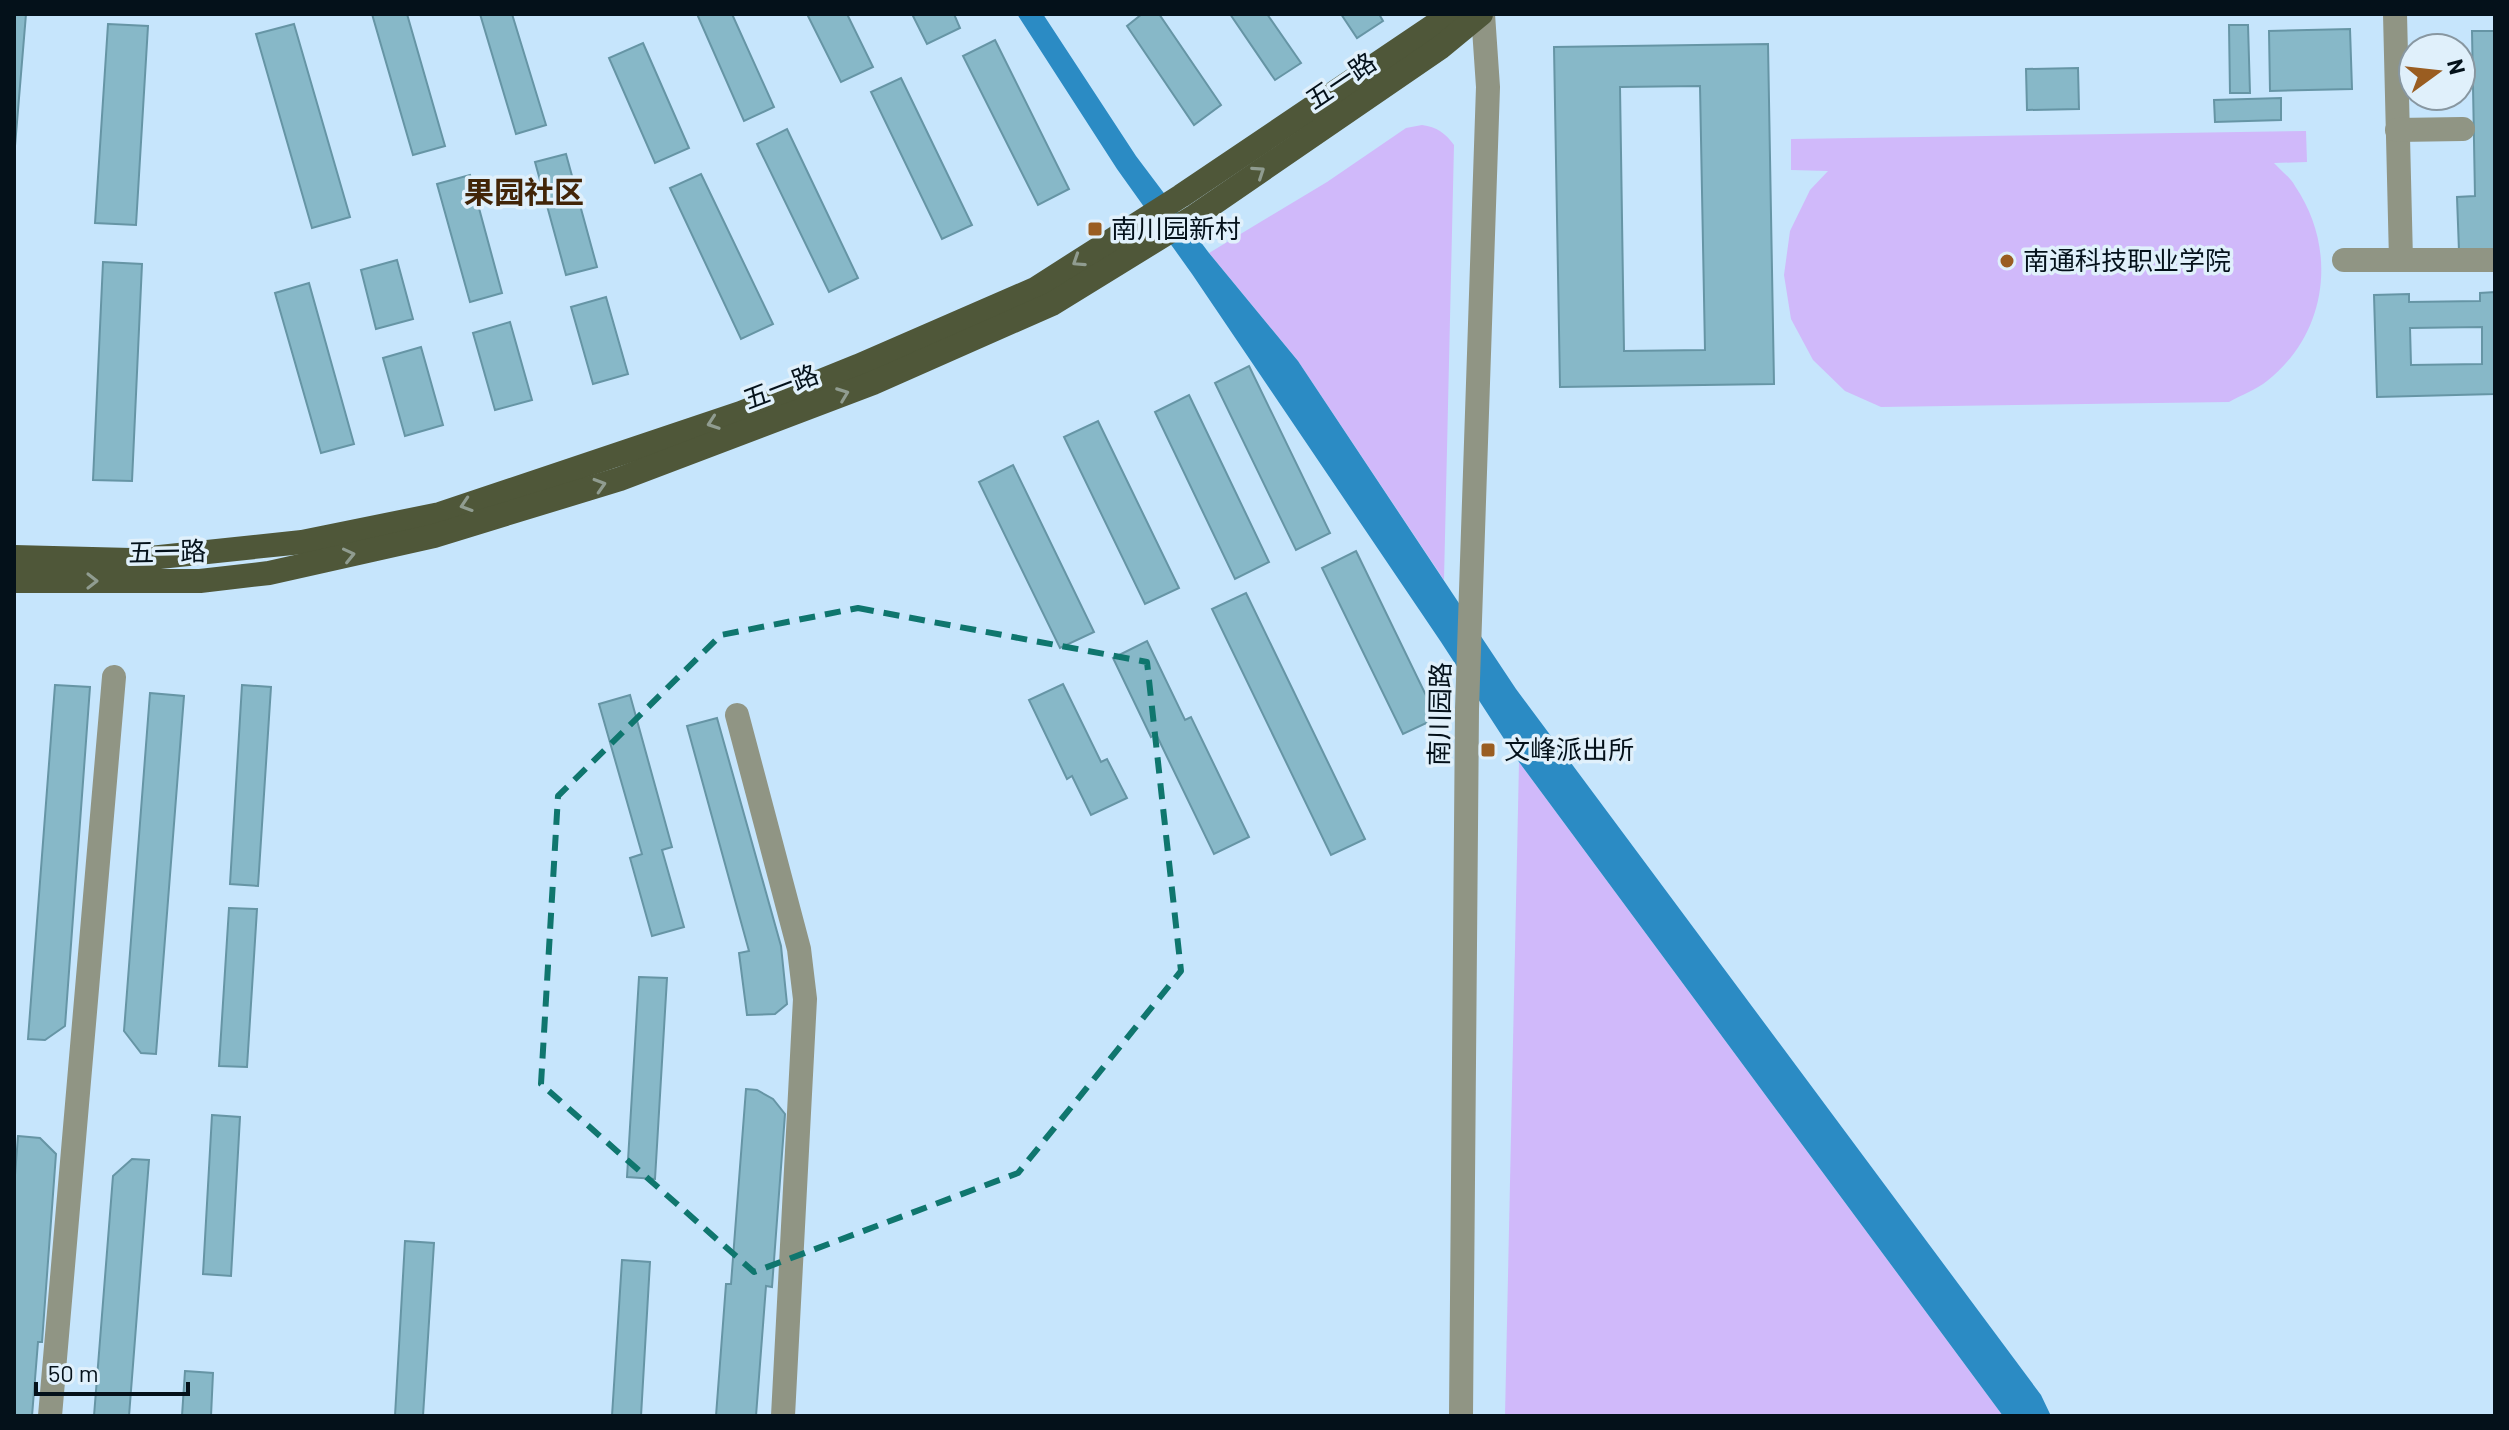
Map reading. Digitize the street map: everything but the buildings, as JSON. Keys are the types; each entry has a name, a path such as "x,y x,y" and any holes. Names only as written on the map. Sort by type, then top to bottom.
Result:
{"main road":[{"name":"五一路","path":"14,581 200,581 269,573 434,536 620,479 873,383 1052,304 1150,230 1181,196 1451,14"},
{"name":"五一路","path":"14,557 131,560 302,542 440,514 741,413 1035,289 1150,230 1195,216 1441,47 1482,14"}],"street":[{"name":"南川园路","path":"1461,1416 1467,709 1488,87 1482,14"},
{"path":"2395,14 2401,260"},
{"path":"2397,130 2463,129"},
{"path":"2344,260 2495,260"},
{"path":"50,1416 114,677"},
{"path":"737,715 799,949 805,999 783,1416"}],"highlighted area":[{"path":"858,608 1147,662 1181,971 1018,1173 754,1272 541,1084 558,796 721,635"}],"shaded area":[{"path":"1422,125 1440,131 1454,145 1444,580 1298,361 1209,253 1327,182 1406,128"},
{"path":"2306,131 2307,162 2274,163 2295,186 2309,210 2317,236 2321,263 2320,289 2314,315 2303,339 2287,361 2263,384 2229,402 1881,407 1845,391 1813,360 1791,319 1784,275 1790,231 1810,190 1828,171 1791,170 1791,139"},
{"path":"1519,762 2003,1416 1505,1416"}],"water":[{"path":"1017,14 1043,14 1136,156 1209,253 1298,361 1516,689 2041,1395 2051,1416 2003,1416 1519,762 1192,274 1117,169"}],"place":[{"name":"南川园新村","path":"1095,229"},
{"name":"南通科技职业学院","path":"2007,261"},
{"name":"文峰派出所","path":"1488,750"}],"district":[{"name":"果园社区","path":"524,193"}]}
